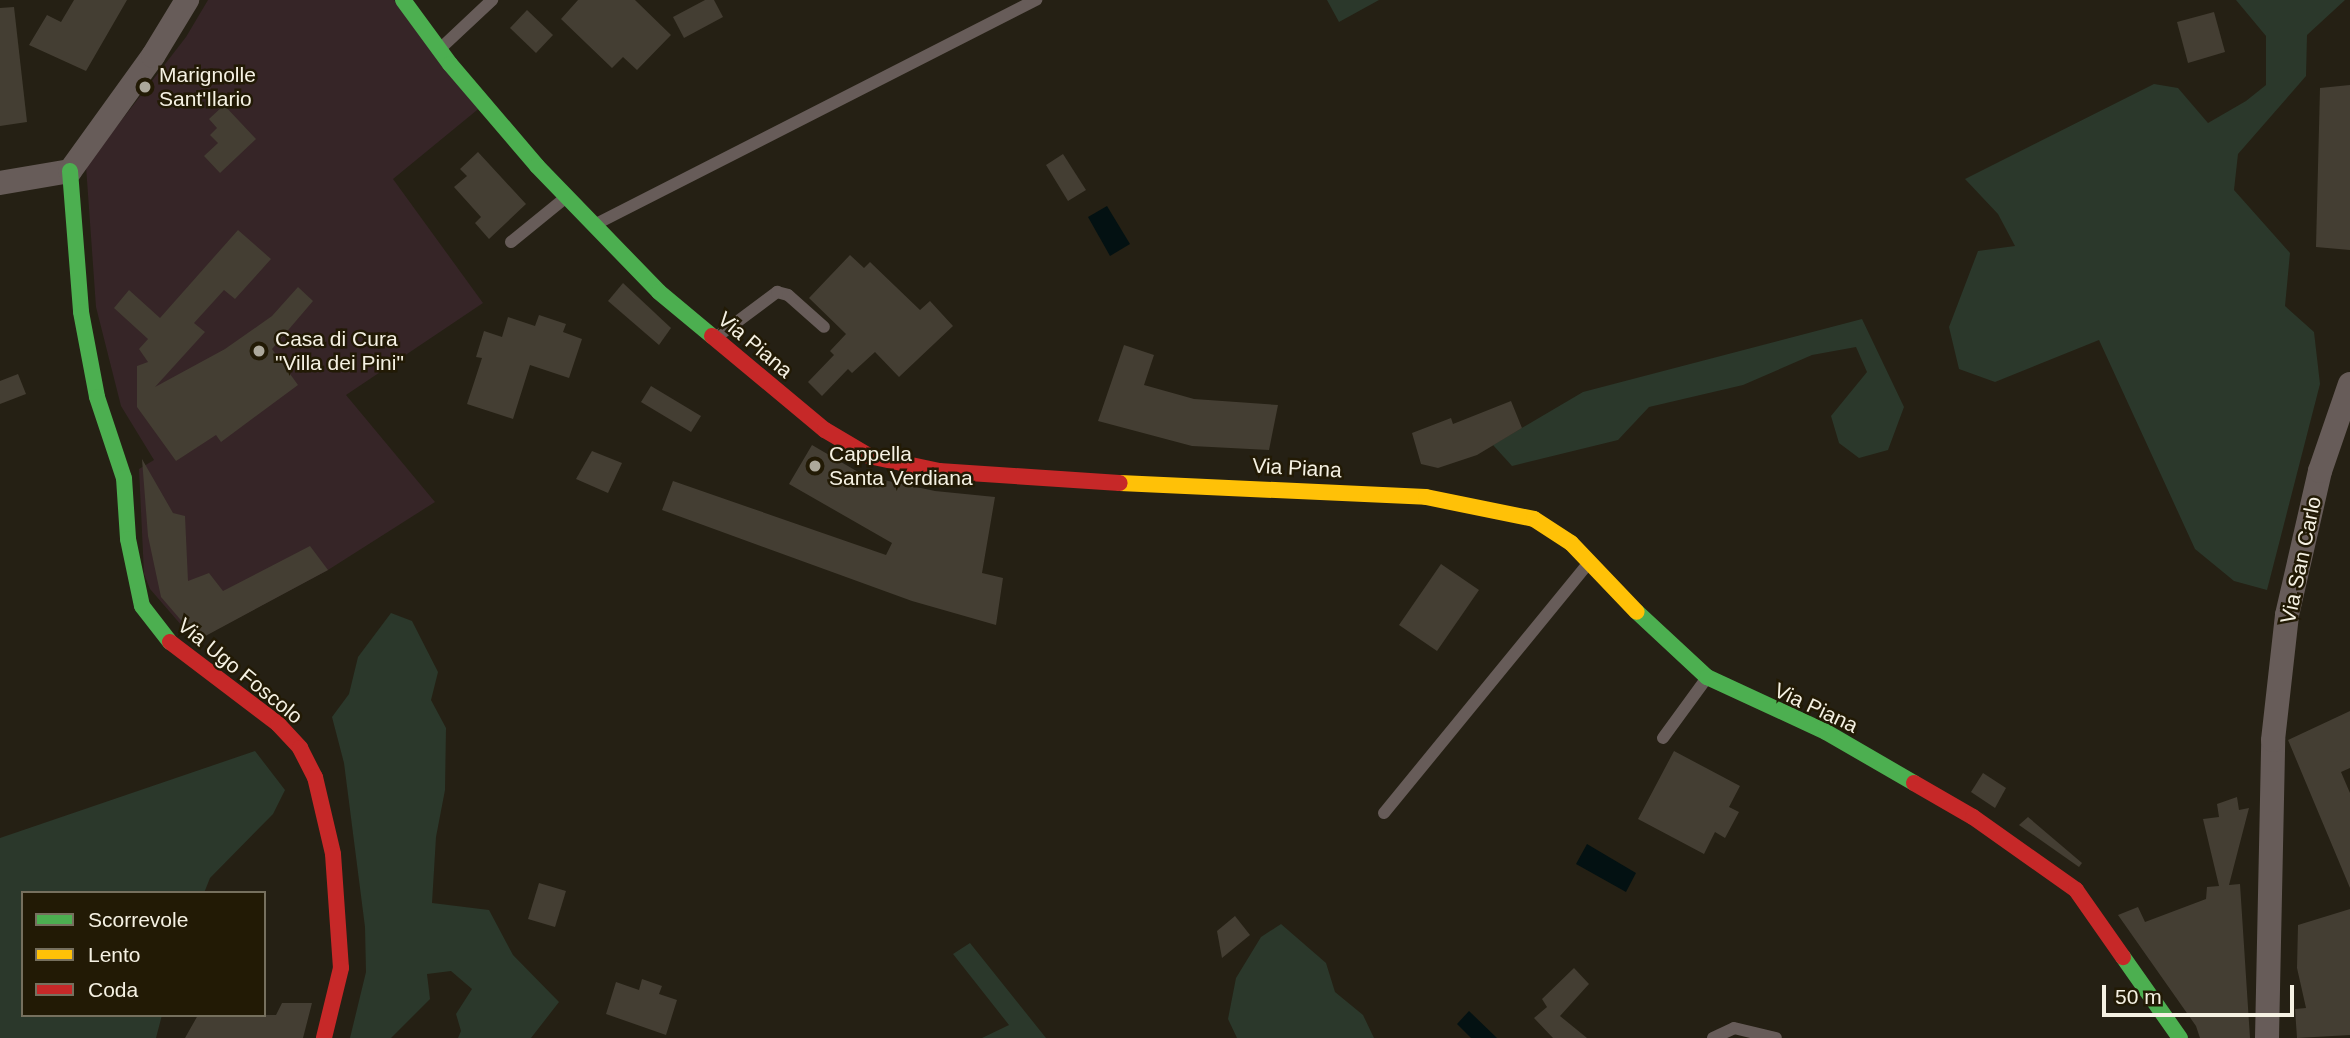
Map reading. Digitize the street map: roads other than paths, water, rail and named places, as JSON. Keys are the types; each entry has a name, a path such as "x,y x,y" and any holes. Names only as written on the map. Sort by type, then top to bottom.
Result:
{"street":[{"path":"0,183 69,171 153,56 187,0"},
{"name":"Via Piana","path":"403,0 440,50 567,197 659,292 825,430 869,456 939,471 1019,479 1426,497 1534,519 1571,543 1676,653 1707,677 1871,758 1973,817 2076,890 2180,1038"},
{"name":"Via Ugo Foscolo","path":"69,171 81,312 97,397 124,478 128,539 142,606 174,647 278,724 300,747 315,777 333,854 341,968 324,1038"},
{"name":"Via San Carlo","path":"2267,1038 2273,740 2287,615 2320,471 2350,384"}],"lane":[{"path":"440,50 492,0"},
{"path":"594,225 1036,0"},
{"path":"511,242 567,197"},
{"path":"715,338 777,292 788,295 824,327"},
{"path":"1384,813 1590,562"},
{"path":"1663,738 1707,677"},
{"path":"1713,1038 1734,1028 1776,1038"}],"place":[{"name":"Marignolle Sant'Ilario","path":"145,87"},
{"name":"Casa di Cura \"Villa dei Pini\"","path":"259,351"},
{"name":"Cappella Santa Verdiana","path":"815,466"}]}
